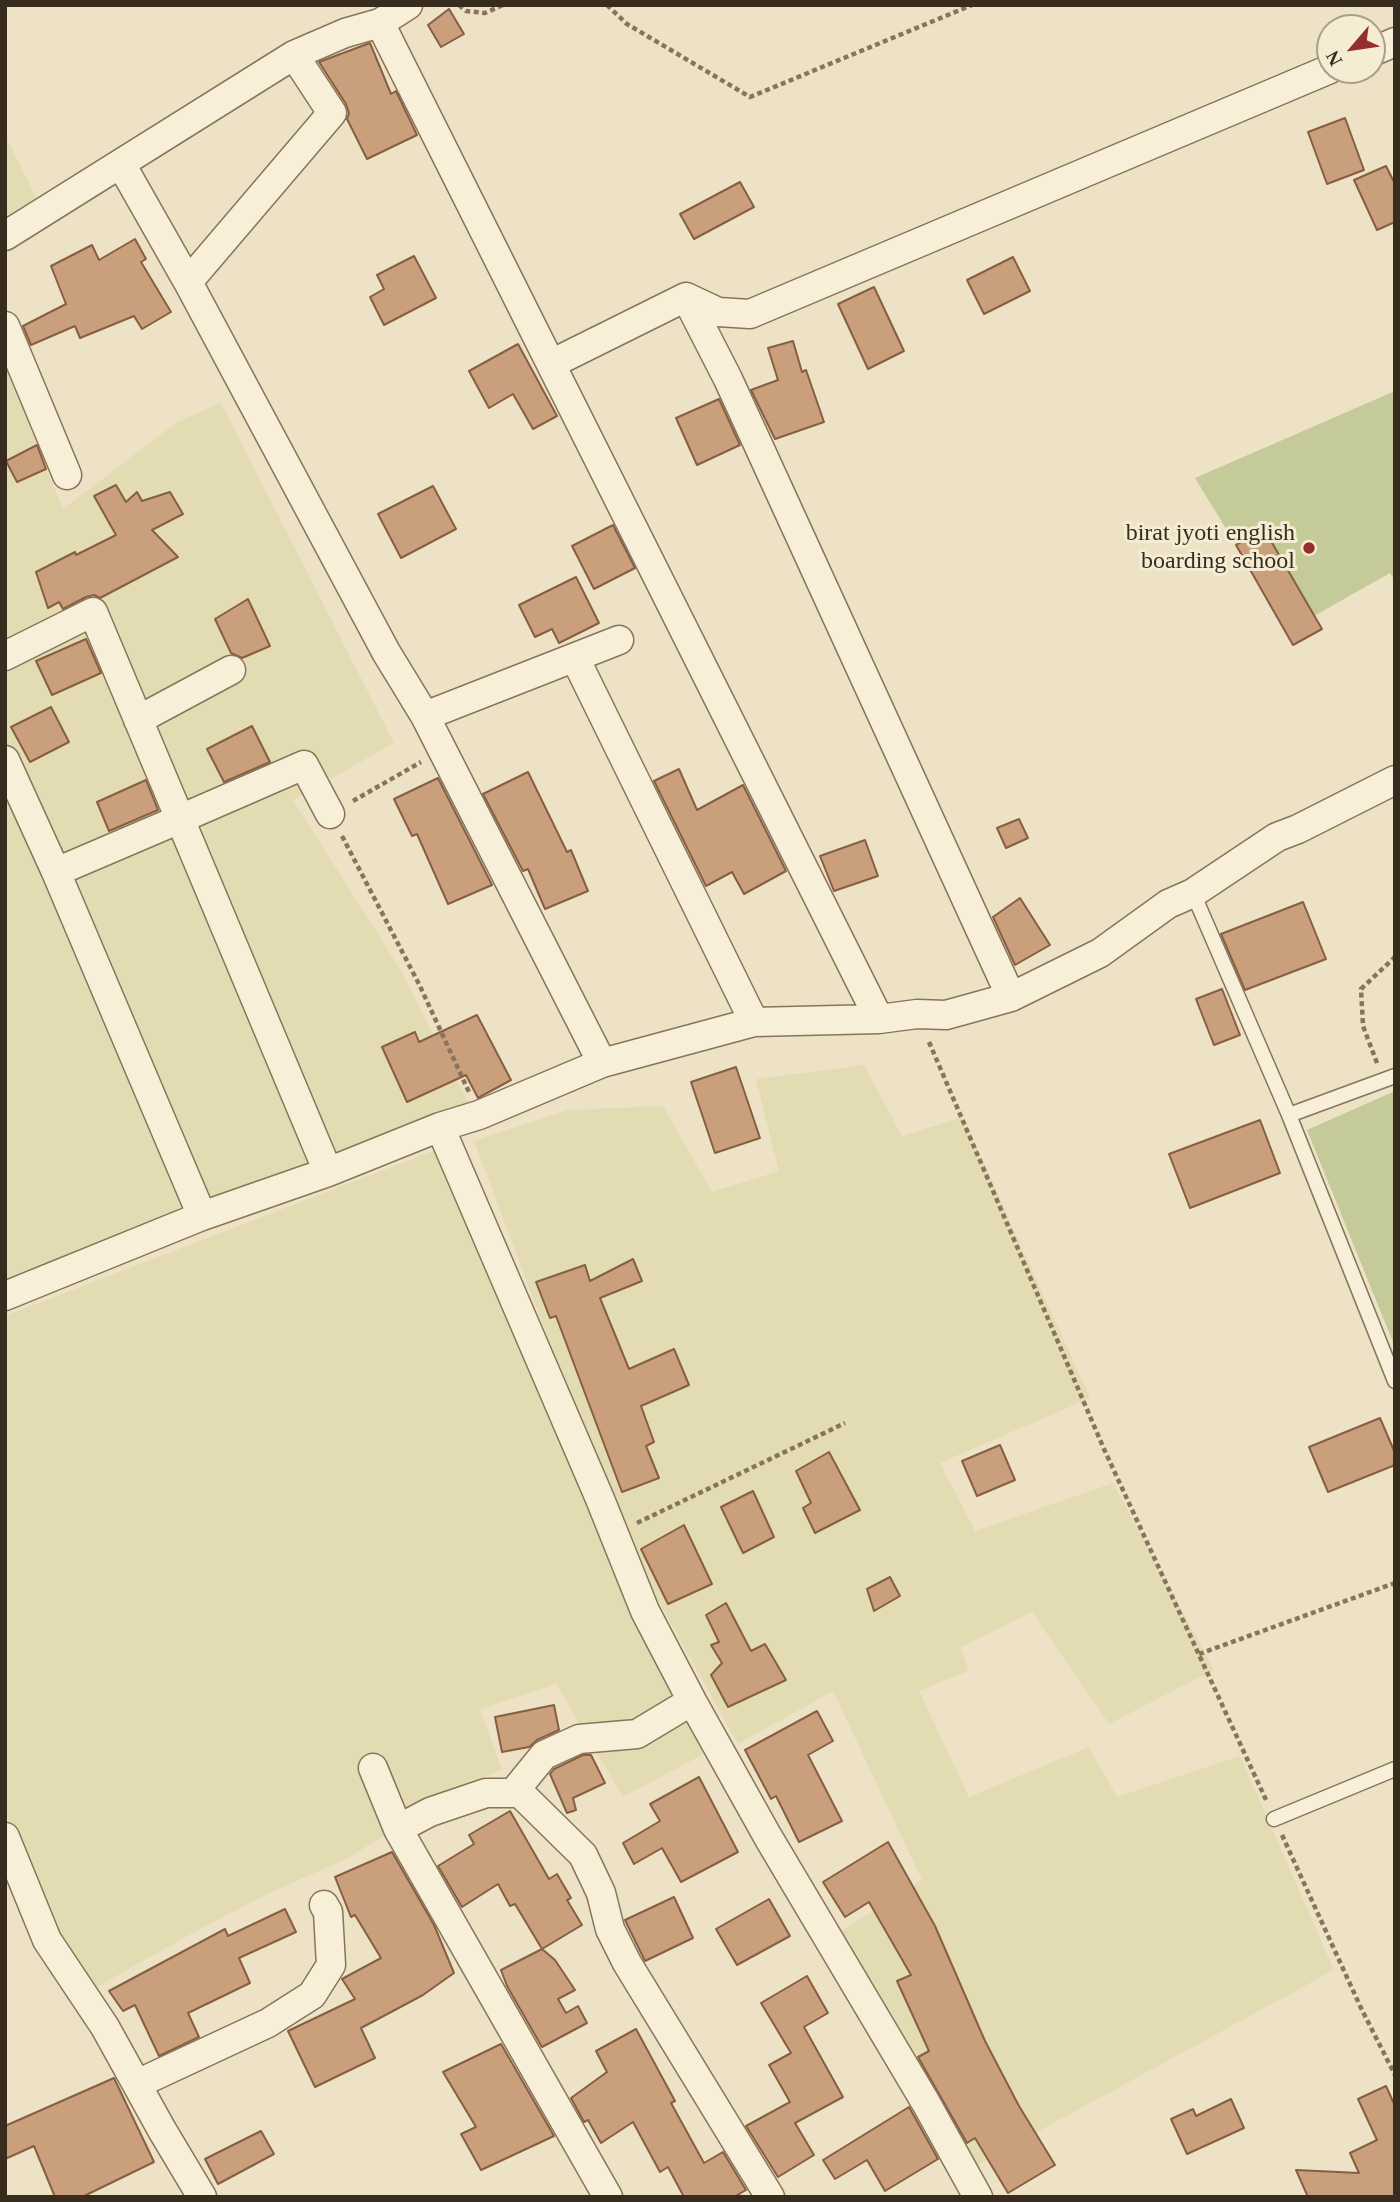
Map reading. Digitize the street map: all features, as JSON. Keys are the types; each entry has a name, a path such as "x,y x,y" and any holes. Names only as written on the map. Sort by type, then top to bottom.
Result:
{"street":[{"path":"5,236 294,55 345,33 380,23 408,5"},
{"path":"380,23 878,1019"},
{"path":"188,282 332,113 294,55"},
{"path":"686,297 718,312 750,314 1316,75"},
{"path":"121,164 188,282 386,652 444,750 602,1063"},
{"path":"551,364 686,297"},
{"path":"686,297 728,379 1011,997"},
{"path":"5,326 67,475"},
{"path":"5,656 93,612 328,1172"},
{"path":"425,716 619,640"},
{"path":"575,658 754,1022"},
{"path":"138,720 231,670"},
{"path":"5,760 56,872 202,1216"},
{"path":"56,872 304,765 330,814"},
{"path":"5,1296 202,1216 479,1115 602,1063 754,1022 878,1019 917,1014 946,1016 1011,997 1100,953 1168,904 1193,893 1277,837 1298,830 1395,780"},
{"path":"440,1127 615,1534 645,1611 768,1837 926,2103 978,2197"},
{"path":"513,1793 544,1755 579,1739 638,1734 692,1701"},
{"path":"373,1768 398,1829 608,2197"},
{"path":"398,1829 430,1812 486,1793 520,1793 583,1855 601,1893 610,1929 627,1963 770,2197"},
{"path":"5,1838 47,1940 105,2027 202,2197"},
{"path":"137,2084 268,2023 312,1995 331,1965 328,1912 324,1905"}],"lane":[{"path":"1193,893 1289,1115 1395,1381"},
{"path":"1289,1115 1389,1078"},
{"path":"1275,1819 1395,1769"}],"path":[{"path":"459,5 466,10 485,13 502,5"},
{"path":"607,5 627,24 750,97 972,5"},
{"path":"444,750 330,814 419,984 479,1115"},
{"path":"1389,1078 1363,1026 1361,989 1395,957"},
{"path":"917,1014 1104,1449 1361,2008 1395,2075"},
{"path":"615,1534 845,1423"},
{"path":"1199,1654 1395,1583"}],"shaded area":[{"path":"5,135 43,211 5,236"},
{"path":"5,366 63,509 176,423 221,403 394,743 293,800 400,969 470,1106 5,1278"},
{"path":"864,1065 902,1136 963,1117 1090,1398 940,1463 975,1531 1113,1483 1214,1670 1109,1724 1032,1612 961,1647 968,1671 919,1691 969,1797 1089,1747 1117,1797 1240,1756 1334,1970 971,2168 911,2053 841,1931 922,1880 833,1691 738,1744 622,1536 474,1141 568,1110 663,1106 712,1192 779,1171 756,1079"},
{"path":"438,1149 709,1751 623,1797 556,1684 480,1709 502,1769 408,1812 381,1752 362,1763 386,1834 350,1857 270,1893 95,1988 66,1947 35,1886 5,1810 5,1316"}],"green space":[{"name":"birat jyoti english boarding school","path":"1395,391 1395,581 1390,573 1314,616 1264,529 1236,545 1195,478"},
{"path":"1395,1091 1395,1347 1307,1130"}],"building":[{"path":"449,9 464,34 441,47 428,25"},
{"path":"370,43 391,94 396,91 417,135 367,159 347,119 349,113 346,104 319,62"},
{"path":"1345,118 1364,170 1327,184 1308,132"},
{"path":"1386,166 1395,184 1395,222 1377,230 1354,180"},
{"path":"740,182 754,207 694,239 680,214"},
{"path":"135,239 146,259 141,262 171,312 142,329 134,316 80,338 75,326 31,345 23,326 66,304 51,266 92,245 99,260"},
{"path":"414,256 436,298 384,325 370,297 384,289 377,275"},
{"path":"1013,257 1030,291 984,314 967,280"},
{"path":"874,287 904,351 868,369 838,304"},
{"path":"793,341 802,372 806,370 824,422 775,439 751,390 778,380 768,348"},
{"path":"518,344 557,416 533,429 513,394 489,408 469,371"},
{"path":"719,399 740,445 697,465 676,418"},
{"path":"37,445 46,469 17,482 6,461"},
{"path":"116,485 126,502 137,492 142,501 170,492 183,514 152,530 178,557 100,598 94,595 63,609 59,602 48,608 36,572 116,535 94,496"},
{"path":"433,486 456,529 401,558 378,514"},
{"path":"613,525 635,568 594,589 572,546"},
{"name":"birat jyoti english boarding school","path":"1264,529 1322,629 1293,645 1236,545"},
{"path":"576,577 599,623 559,643 552,629 535,637 519,605"},
{"path":"248,599 270,646 242,658 231,653 215,619"},
{"path":"86,639 101,673 52,695 36,661"},
{"path":"51,707 69,742 30,762 11,727"},
{"path":"252,726 270,762 224,782 207,749"},
{"path":"679,769 697,810 743,785 786,871 744,894 732,872 706,886 654,781"},
{"path":"528,772 567,852 571,850 588,891 545,909 528,869 523,871 483,794"},
{"path":"438,778 492,885 448,904 417,834 412,836 394,799"},
{"path":"146,780 158,810 109,831 97,802"},
{"path":"1019,819 1028,838 1006,848 997,828"},
{"path":"865,840 878,876 834,891 820,856"},
{"path":"1020,898 1050,945 1015,965 993,917"},
{"path":"1303,902 1326,959 1245,990 1221,934"},
{"path":"1222,989 1240,1035 1214,1045 1196,999"},
{"path":"477,1015 511,1080 478,1098 466,1075 407,1102 382,1047 415,1032 419,1042"},
{"path":"736,1067 760,1138 715,1153 691,1082"},
{"path":"1260,1120 1280,1173 1190,1208 1169,1154"},
{"path":"633,1259 642,1281 600,1298 629,1369 674,1349 689,1385 641,1406 654,1442 646,1446 659,1478 622,1492 556,1316 550,1318 536,1282 585,1265 590,1281"},
{"path":"1380,1418 1395,1453 1395,1465 1328,1492 1309,1447"},
{"path":"1000,1445 1015,1480 977,1496 962,1461"},
{"path":"829,1452 860,1510 815,1533 803,1508 811,1503 796,1471"},
{"path":"753,1491 774,1537 743,1553 721,1507"},
{"path":"684,1525 712,1584 668,1604 641,1549"},
{"path":"890,1577 900,1596 874,1611 867,1589"},
{"path":"726,1603 751,1651 765,1644 786,1680 728,1707 711,1675 722,1663 711,1645 719,1642 706,1615"},
{"path":"554,1705 559,1730 537,1740 529,1747 502,1752 495,1717"},
{"path":"817,1711 833,1741 808,1755 842,1821 799,1842 776,1796 771,1799 745,1750"},
{"path":"583,1755 591,1755 605,1783 573,1798 576,1810 567,1813 550,1774 554,1769"},
{"path":"699,1777 738,1852 681,1882 662,1848 634,1864 623,1843 660,1821 650,1804"},
{"path":"510,1811 549,1879 557,1874 571,1898 567,1900 582,1925 542,1949 515,1904 510,1906 498,1884 462,1907 438,1866 474,1844 469,1835"},
{"path":"888,1842 935,1926 985,2041 1019,2106 1055,2165 1008,2193 975,2138 967,2143 918,2057 929,2051 897,1981 911,1975 869,1902 845,1917 823,1882"},
{"path":"392,1852 434,1925 454,1973 423,1995 361,2028 375,2058 315,2087 288,2031 355,1999 342,1979 381,1958 355,1915 351,1917 335,1877"},
{"path":"674,1897 693,1938 645,1961 625,1920"},
{"path":"769,1899 790,1936 737,1965 716,1929"},
{"path":"285,1909 296,1932 239,1958 250,1983 188,2013 199,2037 159,2056 135,2005 123,2011 109,1991 225,1929 228,1936"},
{"path":"542,1949 555,1960 575,1990 558,1999 566,2013 578,2006 587,2023 542,2047 507,1986 501,1970"},
{"path":"807,1976 828,2013 804,2027 843,2097 795,2123 814,2155 778,2177 746,2126 790,2102 769,2065 791,2053 761,2003"},
{"path":"636,2029 675,2101 671,2103 704,2163 723,2152 746,2190 734,2197 684,2197 668,2167 660,2172 633,2122 601,2143 588,2120 584,2122 571,2098 607,2072 596,2051"},
{"path":"501,2044 554,2136 481,2170 461,2134 476,2127 443,2072"},
{"path":"114,2078 154,2162 82,2197 55,2197 34,2146 5,2159 5,2126"},
{"path":"1386,2086 1395,2106 1395,2197 1308,2197 1296,2170 1359,2173 1350,2153 1377,2140 1358,2099"},
{"path":"1231,2099 1244,2128 1187,2154 1171,2119 1193,2109 1196,2116"},
{"path":"909,2107 938,2159 885,2191 867,2160 835,2179 823,2160"},
{"path":"261,2131 274,2154 218,2184 205,2159"}],"place":[{"name":"birat jyoti english boarding school","path":"1309,548"}]}
